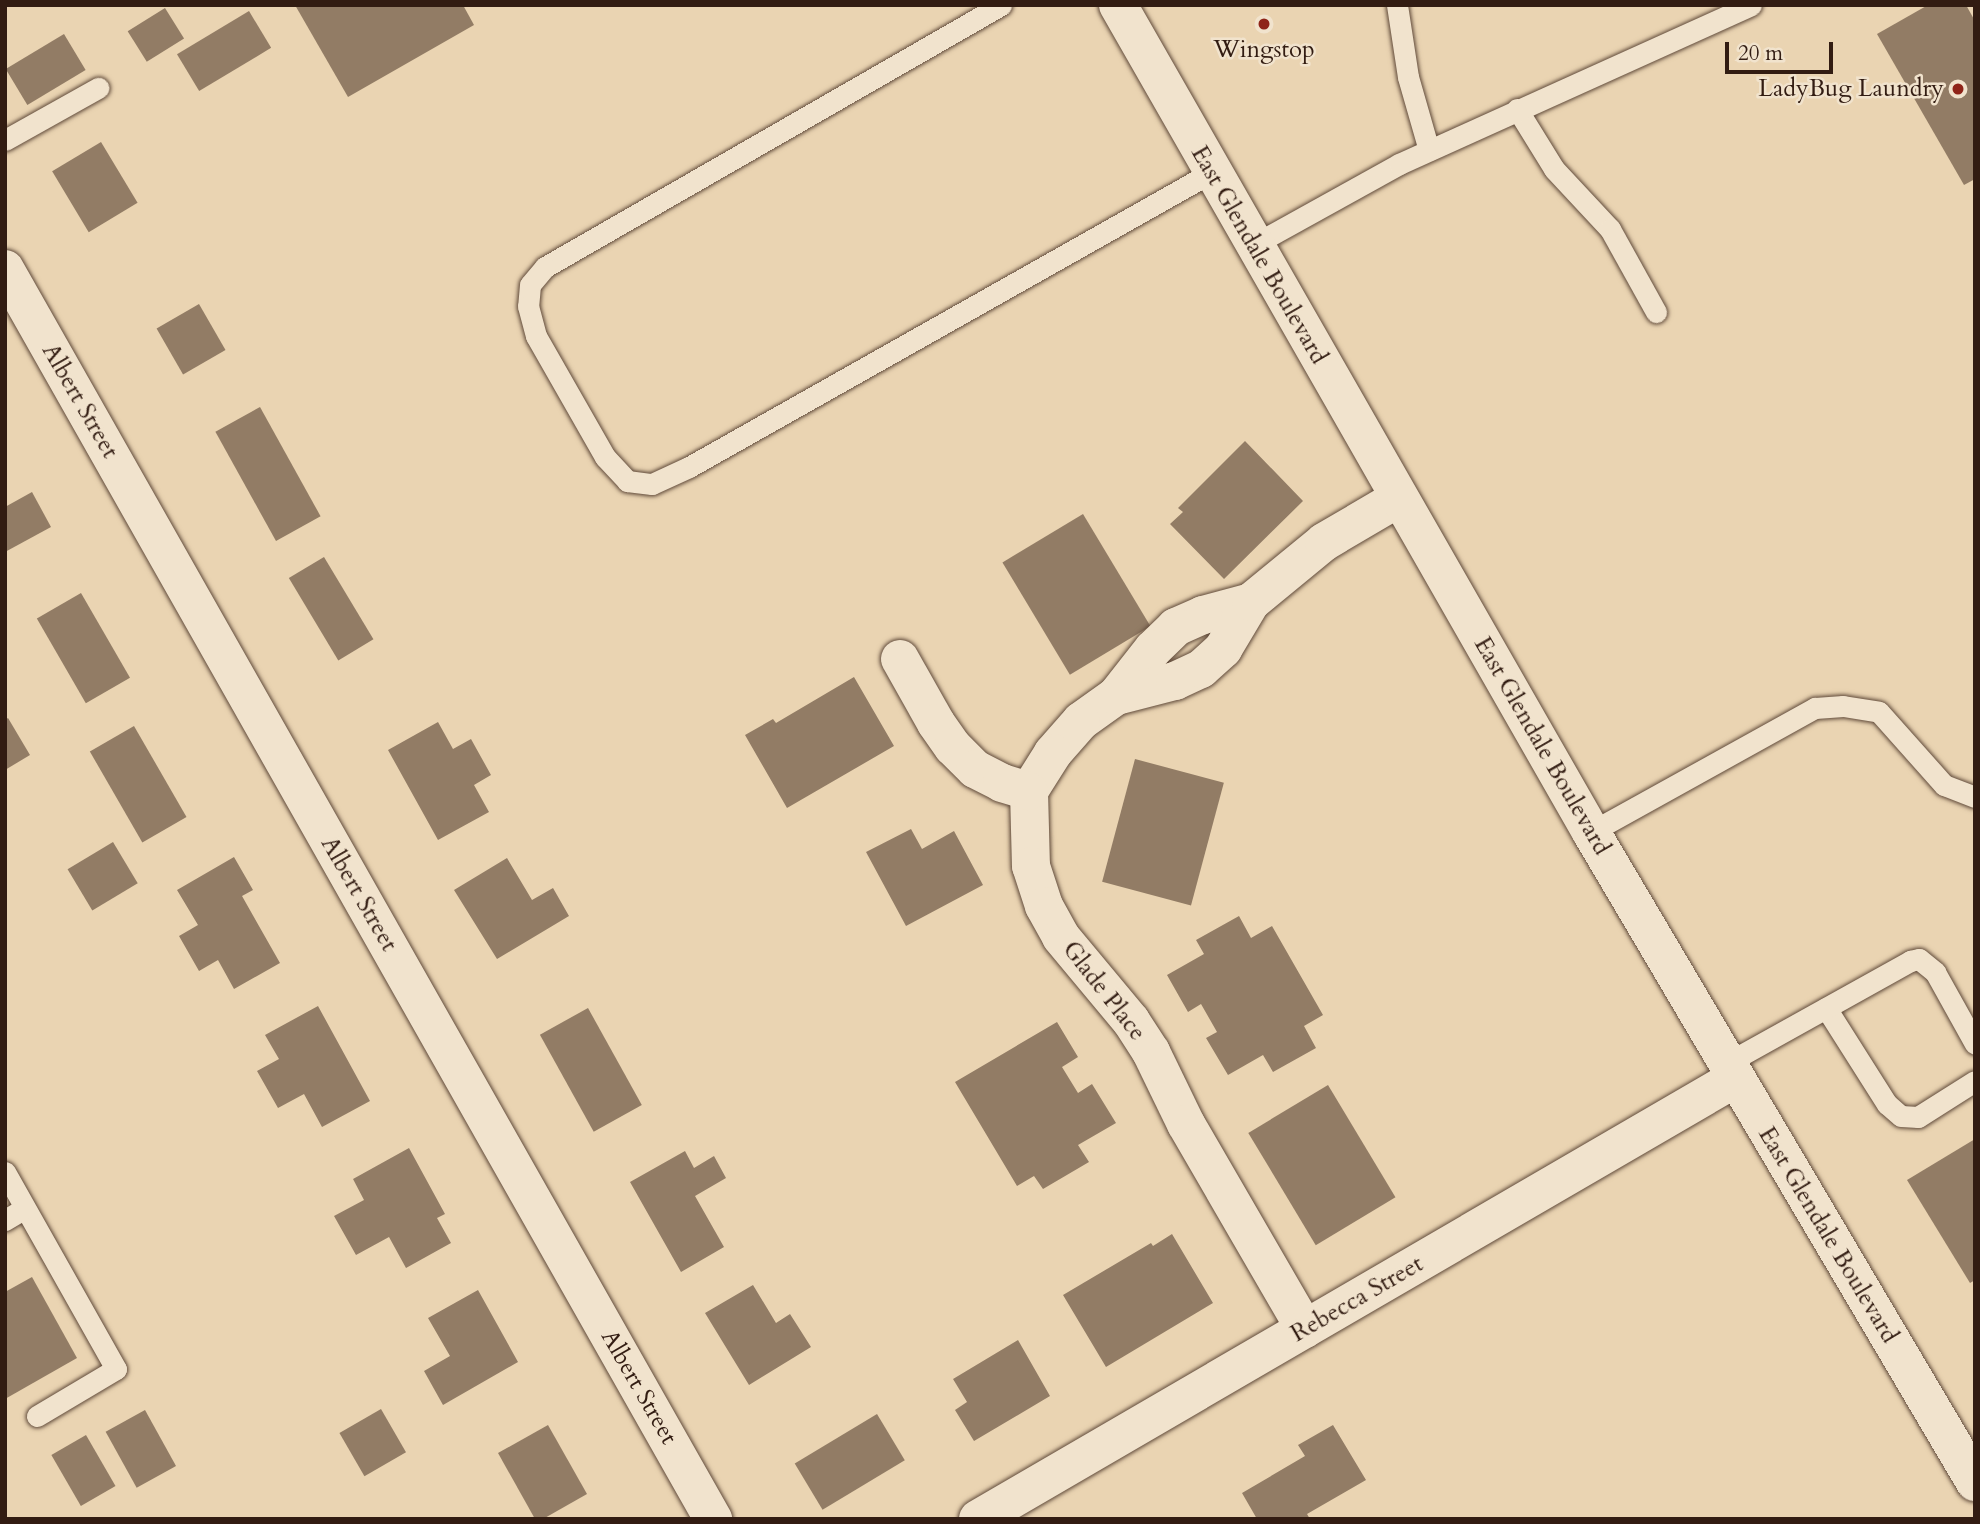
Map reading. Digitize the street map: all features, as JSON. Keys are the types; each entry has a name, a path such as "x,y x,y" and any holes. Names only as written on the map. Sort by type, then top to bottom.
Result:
{"street":[{"name":"East Glendale Boulevard","path":"1118,5 1591,832 1975,1482"},
{"name":"Albert Street","path":"5,269 713,1519"},
{"path":"900,659 936,723 967,761 1002,783 1029,791 1053,753 1081,721 1116,696 1153,649 1176,627 1203,615 1251,601 1324,542 1399,498"},
{"name":"Glade Place","path":"1029,791 1031,866 1044,906 1061,937 1131,1021 1151,1052 1186,1124 1305,1329"},
{"name":"Rebecca Street","path":"978,1519 1305,1329 1732,1071"}],"lane":[{"path":"1001,5 545,267 530,285 528,306 536,336 605,457 626,481 652,484 689,467 1212,172"},
{"path":"1397,5 1408,77 1429,149"},
{"path":"1253,245 1429,149 1751,5"},
{"path":"5,140 98,88"},
{"path":"1517,109 1554,169 1610,229 1657,312"},
{"path":"1591,832 1815,708 1843,706 1879,712 1944,785 1975,797"},
{"path":"1732,1071 1826,1008 1910,961 1919,959 1935,972 1975,1044"},
{"path":"1826,1008 1887,1104 1900,1116 1918,1117 1975,1081"},
{"path":"5,1172 116,1369 37,1416"},
{"path":"5,1220 25,1208"}],"building":[{"path":"295,5 463,5 474,25 348,97"},
{"path":"1928,5 1966,5 1975,21 1975,179 1964,185 1877,34"},
{"path":"165,8 184,39 147,62 128,31"},
{"path":"249,11 271,48 199,91 177,54"},
{"path":"64,34 86,70 27,105 6,69"},
{"path":"101,142 138,203 89,232 52,171"},
{"path":"199,304 225,350 183,374 157,328"},
{"path":"260,407 321,516 276,541 215,432"},
{"path":"1245,441 1303,501 1224,579 1170,524 1183,512 1178,508"},
{"path":"32,492 51,527 5,552 5,507"},
{"path":"1083,514 1150,626 1070,675 1002,562"},
{"path":"324,557 373,639 338,660 289,578"},
{"path":"81,593 130,678 86,703 37,618"},
{"path":"854,677 894,746 787,808 745,735 773,719 776,723"},
{"path":"8,718 30,755 5,770 5,720"},
{"path":"438,722 453,749 471,739 491,775 474,785 489,812 438,840 388,750"},
{"path":"134,726 186,817 142,842 90,752"},
{"path":"1135,759 1224,783 1191,905 1102,882"},
{"path":"911,829 922,849 954,831 983,885 906,926 866,852"},
{"path":"113,842 138,883 92,910 68,869"},
{"path":"234,857 253,890 242,896 280,963 234,989 218,960 199,971 179,936 198,925 177,890"},
{"path":"507,858 532,900 553,888 569,916 497,959 454,890"},
{"path":"1239,916 1251,938 1272,926 1323,1015 1304,1026 1316,1048 1273,1072 1263,1055 1228,1075 1206,1038 1217,1032 1201,1004 1188,1012 1167,975 1204,954 1196,940"},
{"path":"318,1006 370,1101 322,1127 304,1094 278,1108 257,1071 279,1059 265,1035"},
{"path":"588,1008 642,1105 594,1132 540,1035"},
{"path":"1057,1022 1078,1057 1062,1067 1078,1093 1092,1084 1116,1123 1078,1145 1089,1162 1043,1189 1034,1176 1017,1186 955,1082"},
{"path":"1328,1085 1395,1197 1316,1245 1248,1133"},
{"path":"1975,1139 1975,1280 1970,1283 1907,1180"},
{"path":"409,1148 445,1214 437,1218 451,1243 406,1268 389,1237 356,1255 334,1216 364,1200 353,1179"},
{"path":"685,1151 694,1168 714,1156 726,1178 695,1196 724,1247 681,1272 630,1182"},
{"path":"1172,1234 1213,1303 1106,1367 1063,1295 1151,1243 1153,1246"},
{"path":"32,1277 77,1358 5,1399 5,1292"},
{"path":"753,1285 776,1323 790,1314 811,1347 749,1385 705,1313"},
{"path":"478,1290 518,1362 443,1405 424,1371 450,1356 428,1318"},
{"path":"1018,1340 1050,1396 974,1441 955,1410 967,1402 953,1379"},
{"path":"381,1409 406,1452 364,1476 339,1433"},
{"path":"145,1410 176,1466 137,1488 106,1432"},
{"path":"877,1414 905,1460 823,1510 795,1463"},
{"path":"548,1425 587,1494 543,1519 535,1519 498,1453"},
{"path":"1333,1425 1366,1480 1307,1514 1310,1519 1257,1519 1242,1493 1305,1456 1298,1445"},
{"path":"86,1435 116,1486 81,1506 51,1455"}],"place":[{"name":"Wingstop","path":"1264,24"},
{"name":"LadyBug Laundry","path":"1958,89"}]}
